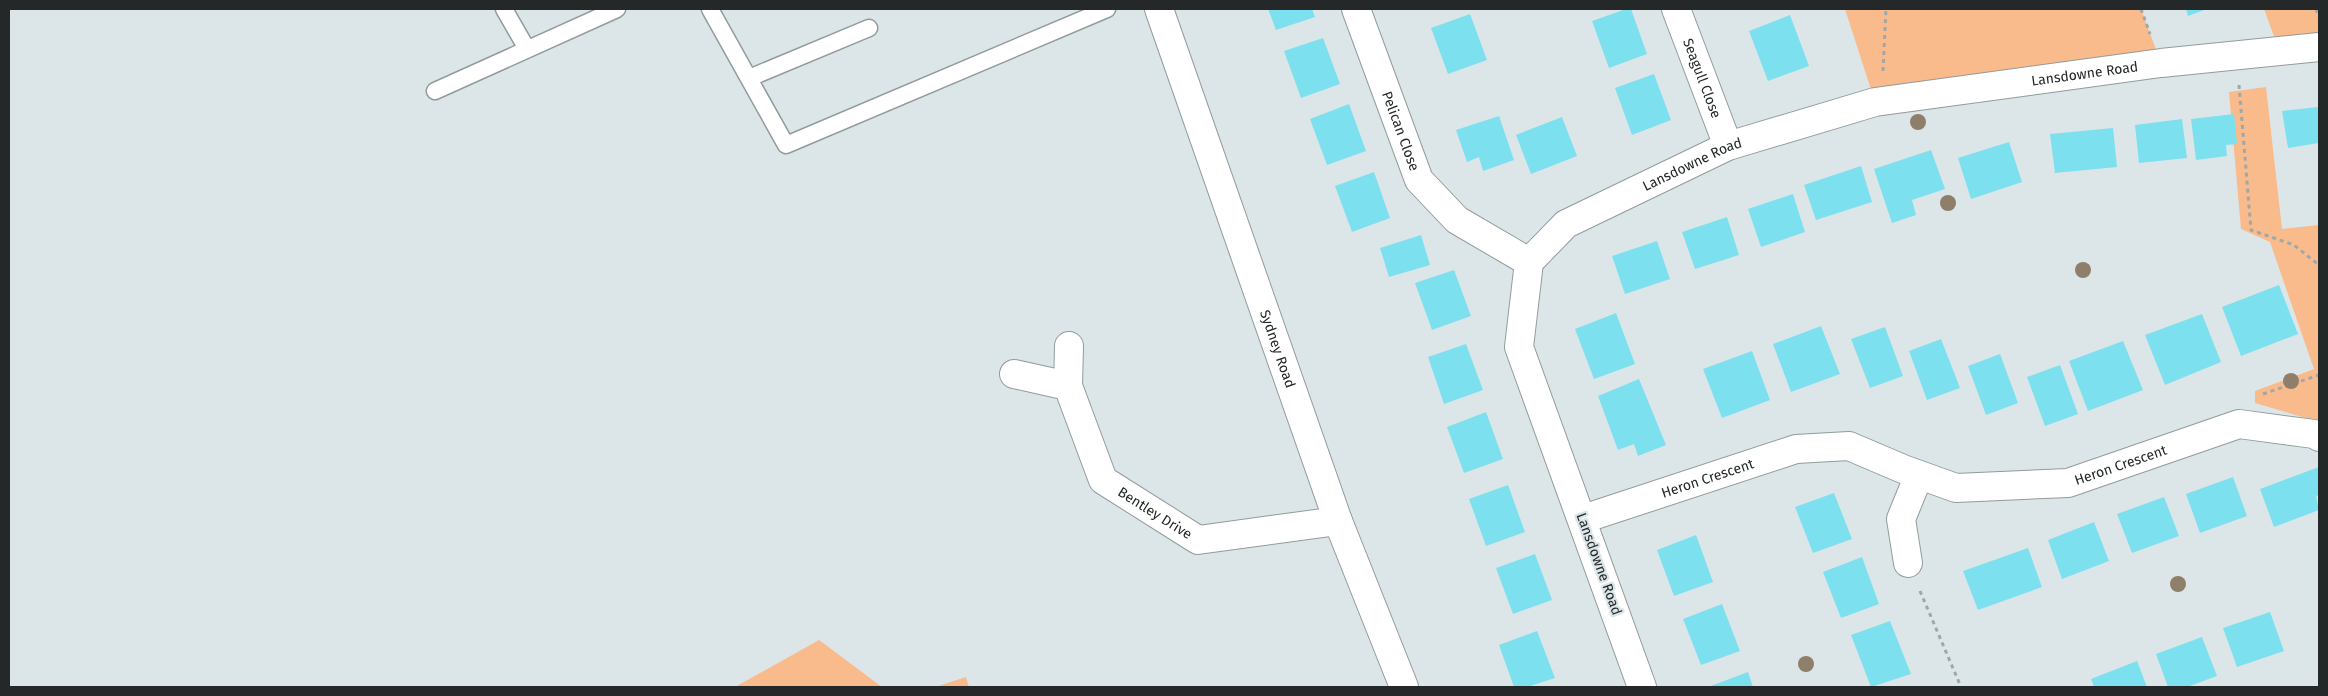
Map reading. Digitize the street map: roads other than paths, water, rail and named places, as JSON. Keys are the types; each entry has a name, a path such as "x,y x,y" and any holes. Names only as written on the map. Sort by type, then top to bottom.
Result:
{"street":[{"name":"Sydney Road","path":"1159,9 1338,521 1404,687"},
{"name":"Pelican Close","path":"1356,9 1419,180 1457,220 1529,262"},
{"name":"Seagull Close","path":"1676,9 1728,146"},
{"name":"Lansdowne Road","path":"1642,687 1583,519 1519,347 1529,262 1566,224 1728,146 1881,102 2237,54 2319,47"},
{"name":"Bentley Drive","path":"1069,346 1068,386 1103,480 1198,540 1338,521"},
{"path":"1014,374 1068,386"},
{"name":"Heron Crescent","path":"1583,519 1796,449 1849,446 1956,488 2068,483 2239,424 2314,434 2319,437"},
{"path":"1908,563 1902,519 1920,475"}],"lane":[{"path":"504,9 527,49"},
{"path":"435,91 527,49 586,15 617,9"},
{"path":"710,9 786,145 1107,9"},
{"path":"749,78 869,28"}]}
